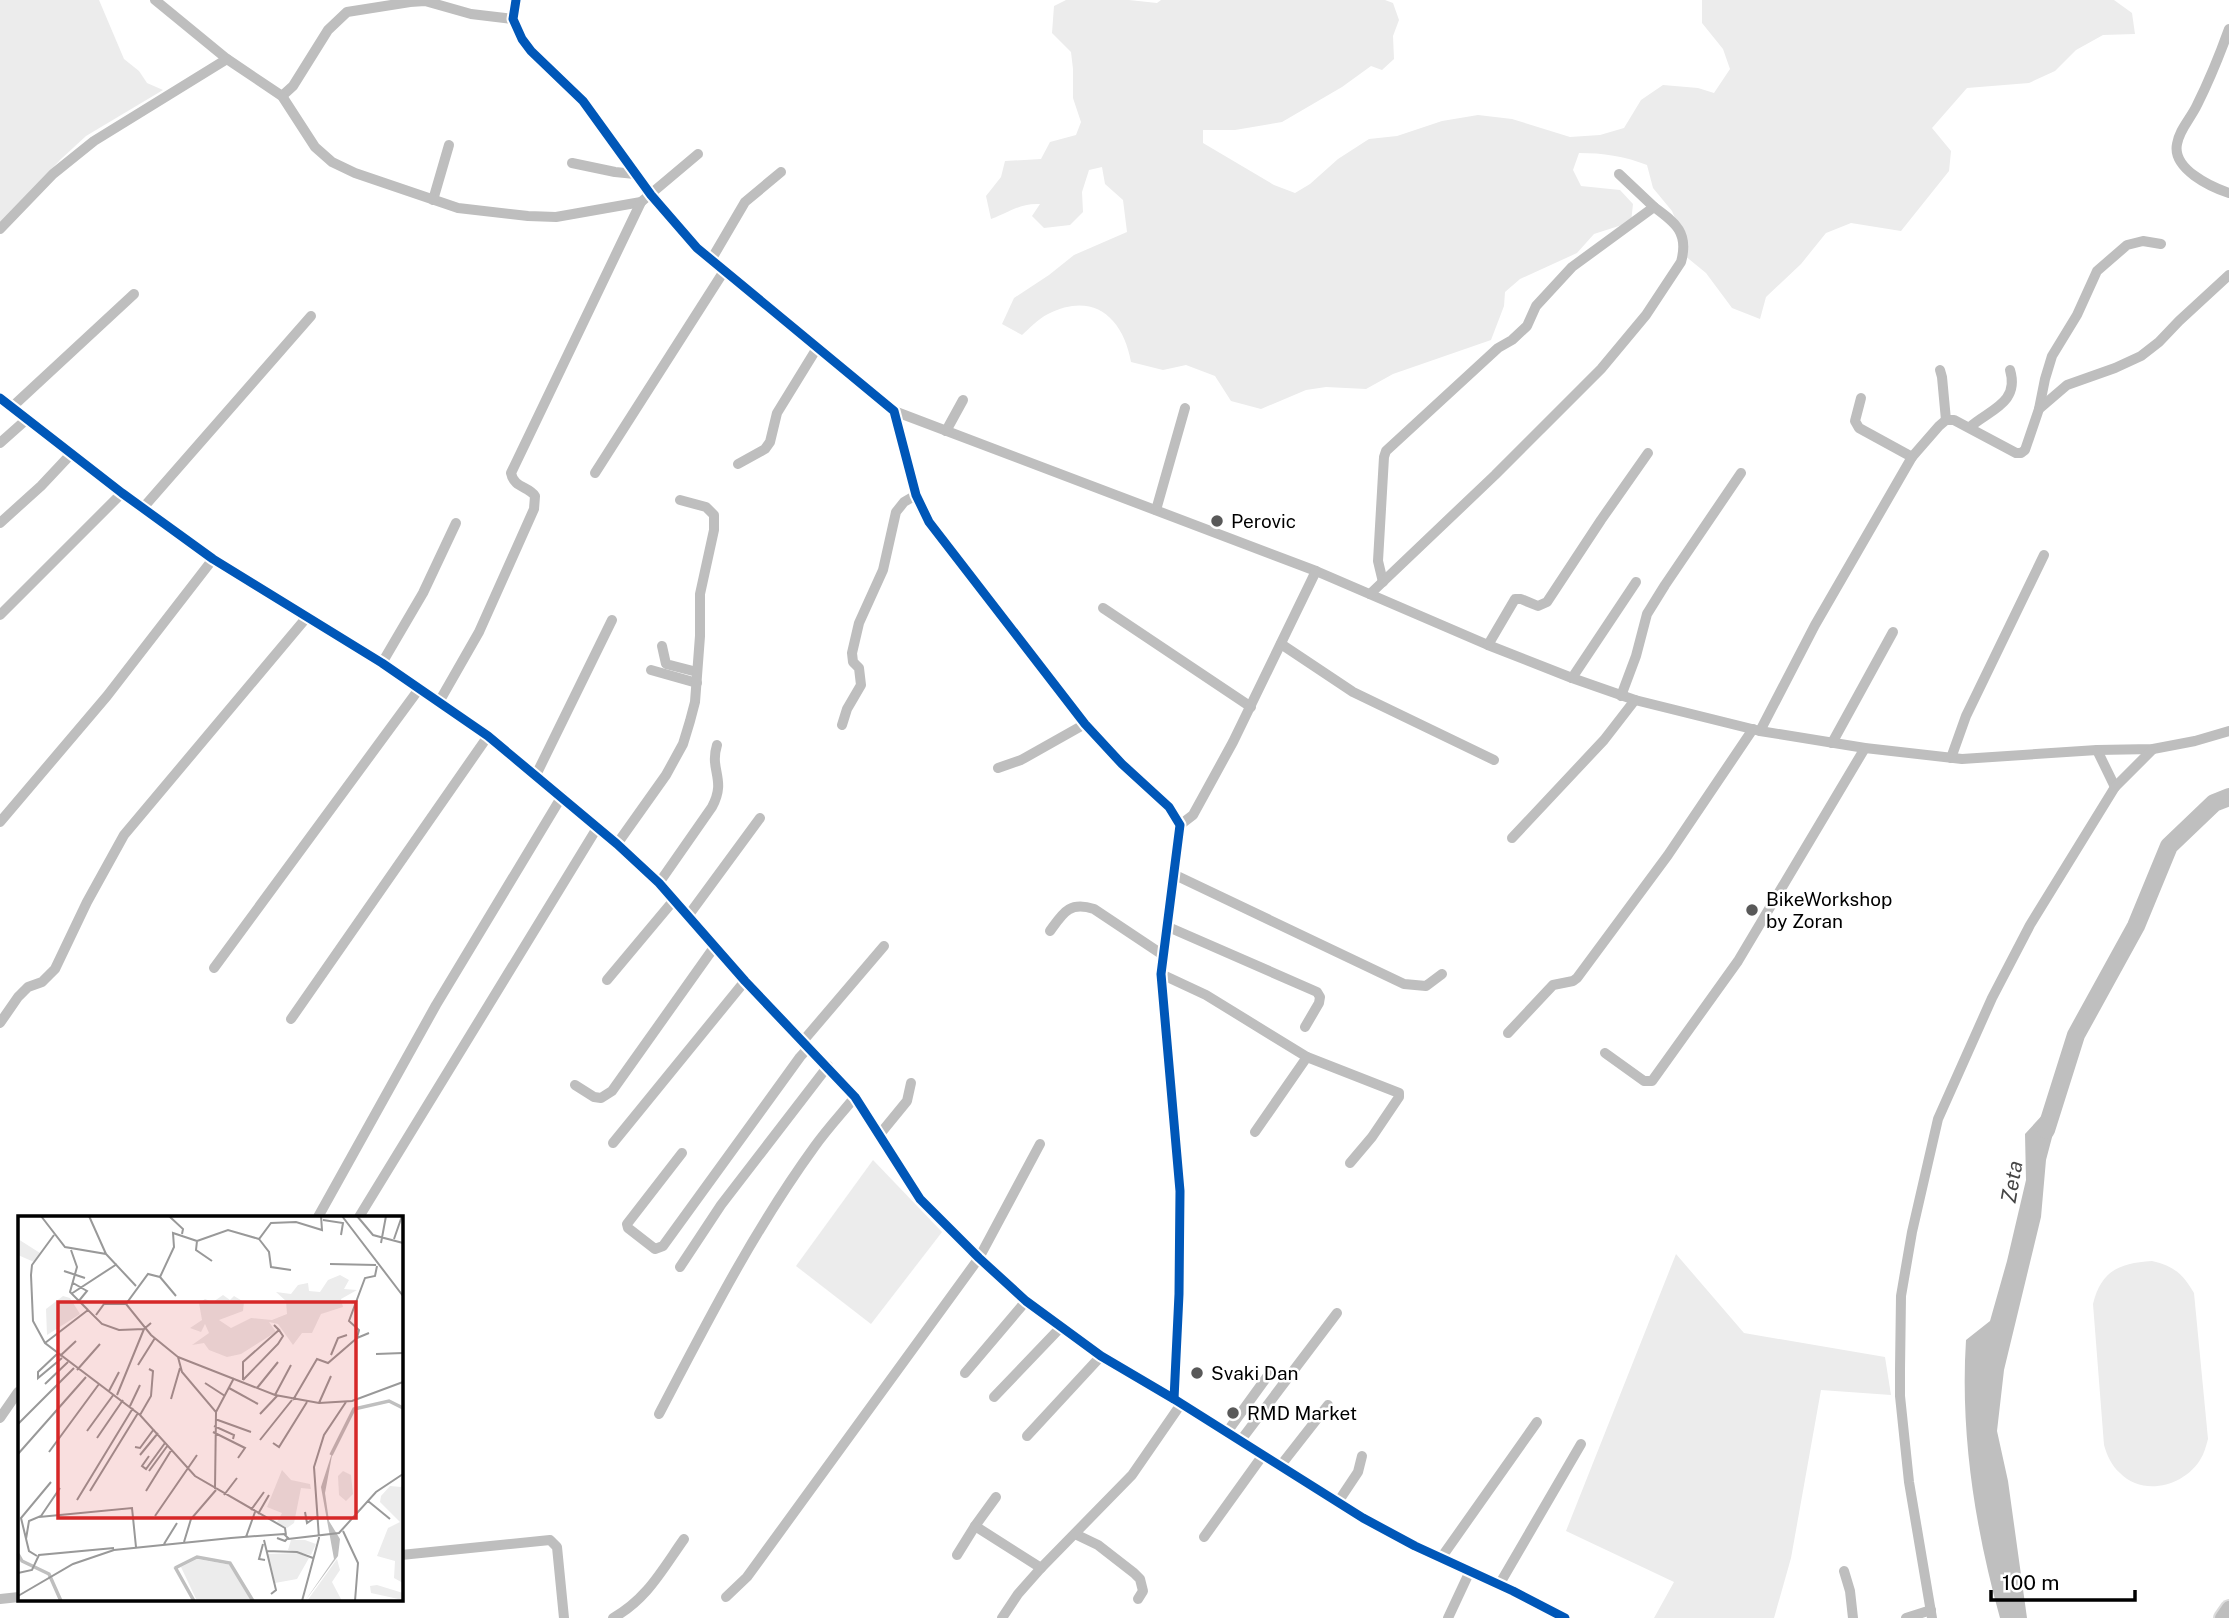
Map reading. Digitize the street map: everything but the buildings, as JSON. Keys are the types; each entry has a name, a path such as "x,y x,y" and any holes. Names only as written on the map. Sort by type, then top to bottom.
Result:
{"main road":[{"path":"2222,1618 2229,1608"}],"street":[{"path":"155,0 227,59 282,96 315,147 332,162 355,173 458,208 528,216 556,217 646,198"},
{"path":"516,0 513,19 516,29 531,51 583,101 635,174 646,198 697,248 894,411 1316,572 1572,678 1635,700 1756,730 1865,748 1962,760 2097,750 2152,749 2196,741 2229,731"},
{"path":"282,96 293,86 328,30 347,12 425,1 471,14 513,19"},
{"path":"2229,29 2198,105 2176,146 2178,156 2191,172 2206,185 2229,194"},
{"path":"0,229 53,174 94,141 227,59"},
{"path":"433,200 449,145"},
{"path":"439,702 479,632 534,509 535,496 531,490 517,485 511,473 646,198 698,154"},
{"path":"572,163 635,174"},
{"path":"711,260 745,202 781,172"},
{"path":"1370,594 1601,369 1646,315 1681,262 1684,253 1681,232 1619,174"},
{"path":"1383,582 1378,561 1386,451 1498,348 1518,335 1527,326 1536,306 1572,267 1654,207"},
{"path":"1508,1033 1553,985 1577,978 1756,730 1912,457 1947,420 1970,427 2016,453 2025,450 2039,409 2046,371 2077,315 2096,271 2127,245 2143,241 2161,244"},
{"path":"595,473 724,271"},
{"path":"2039,409 2067,385 2141,356 2229,275"},
{"path":"12,407 134,294"},
{"path":"142,509 311,316"},
{"path":"738,464 765,449 770,442 777,413 817,348"},
{"path":"1940,370 1947,420"},
{"path":"1970,427 2004,403 2012,384 2010,370"},
{"path":"0,398 142,509 213,559 361,653 382,663 488,736 617,844 659,883 745,981 855,1097 920,1199 978,1258 1026,1301 1101,1356 1387,1532 1565,1618"},
{"path":"1861,398 1855,421 1859,428 1912,457"},
{"path":"946,431 963,400"},
{"path":"1156,510 1185,408"},
{"path":"894,411 916,495 929,522 1085,724 1122,764 1169,807 1180,825 1161,974 1180,1191 1178,1401 1132,1475 1041,1568 1018,1594 1002,1618"},
{"path":"0,443 27,419"},
{"path":"0,523 72,453"},
{"path":"1488,645 1515,599 1538,606 1548,602 1648,453"},
{"path":"1621,696 1636,656 1647,614 1741,474"},
{"path":"0,615 122,493"},
{"path":"842,725 847,709 861,685 859,668 853,662 852,653 859,623 883,570 897,512 904,502 916,495"},
{"path":"617,844 666,775 683,744 695,702 700,636 699,594 714,530 714,515 706,507 680,500"},
{"path":"382,663 423,593 456,523"},
{"path":"1951,758 1966,716 2044,555"},
{"path":"0,822 107,696 213,559"},
{"path":"1180,825 1193,815 1251,707 1316,572"},
{"path":"1572,678 1636,582"},
{"path":"1103,608 1251,707"},
{"path":"0,1023 28,986 42,982 55,969 124,835 307,617"},
{"path":"536,775 612,620"},
{"path":"1832,743 1893,632"},
{"path":"1281,644 1353,692 1494,760"},
{"path":"662,646 666,664 697,677"},
{"path":"651,670 697,677"},
{"path":"214,968 419,689"},
{"path":"1512,838 1604,740 1635,700"},
{"path":"998,768 1021,760 1085,724"},
{"path":"291,1019 488,736"},
{"path":"659,883 718,795 719,782 714,757 717,745"},
{"path":"1605,1052 1644,1080 1652,1081 1738,961 1865,748"},
{"path":"1906,1618 1932,1614 1909,1482 1900,1396 1901,1296 1938,1119 1992,999 2030,925 2115,787 2152,749"},
{"path":"2097,750 2115,787"},
{"path":"319,1216 436,1005 562,796"},
{"path":"688,916 760,818"},
{"path":"360,1216 597,828"},
{"path":"1173,874 1404,984 1426,986 1442,974"},
{"path":"607,980 674,900"},
{"path":"1050,931 1069,909 1086,906 1163,955"},
{"path":"1166,926 1317,992 1319,1003 1305,1027"},
{"path":"575,1086 594,1097 606,1097 715,946"},
{"path":"682,1153 628,1221 628,1228 655,1249 663,1246 800,1057 806,1044 884,946"},
{"path":"1161,974 1206,995 1307,1058 1399,1093 1372,1137 1350,1163"},
{"path":"612,1143 745,981"},
{"path":"1255,1132 1307,1058"},
{"path":"680,1267 721,1205 828,1066"},
{"path":"880,1134 907,1101 911,1083"},
{"path":"659,1413 768,1215 815,1145 855,1097"},
{"path":"726,1597 747,1577 978,1258 1040,1144"},
{"path":"705,1188 721,1205"},
{"path":"965,1373 1026,1301"},
{"path":"1241,1440 1337,1313"},
{"path":"994,1397 1061,1327"},
{"path":"1027,1436 1101,1356"},
{"path":"1227,1432 1272,1370"},
{"path":"0,1418 18,1392"},
{"path":"1280,1465 1328,1405"},
{"path":"1441,1558 1537,1422"},
{"path":"1499,1585 1581,1444"},
{"path":"1204,1537 1263,1455"},
{"path":"1338,1502 1358,1472 1362,1456"},
{"path":"957,1555 996,1497"},
{"path":"975,1526 1041,1568"},
{"path":"1075,1534 1098,1545 1140,1579 1143,1591 1138,1599"},
{"path":"613,1618 632,1608 649,1589 684,1539"},
{"path":"402,1555 550,1540 557,1547 564,1618"},
{"path":"1448,1618 1470,1571"},
{"path":"1844,1571 1850,1591 1853,1618"},
{"path":"0,1599 18,1597"}],"shaded area":[{"path":"0,0 99,0 124,59 139,71 147,83 163,90 86,136 0,223"},
{"path":"1066,0 1157,3 1161,0 1385,0 1393,3 1399,20 1393,36 1394,59 1382,70 1371,66 1342,87 1282,122 1235,130 1203,130 1203,143 1274,185 1295,193 1310,184 1338,159 1369,139 1397,136 1442,121 1478,115 1512,119 1570,137 1600,135 1624,128 1641,100 1663,85 1698,88 1714,93 1730,69 1723,49 1702,23 1702,0 2114,0 2132,13 2135,34 2103,35 2076,50 2055,71 2029,83 1967,88 1932,128 1951,151 1949,171 1901,231 1851,223 1826,233 1801,264 1766,297 1760,319 1732,308 1706,273 1684,255 1680,230 1672,211 1653,188 1647,165 1613,156 1579,153 1573,170 1581,186 1620,190 1633,204 1631,222 1594,234 1577,253 1520,279 1505,292 1504,306 1491,340 1393,374 1366,389 1326,387 1306,390 1261,409 1231,401 1215,376 1186,365 1163,370 1131,362 1121,332 1103,312 1092,307 1079,305 1048,314 1022,335 1002,324 1014,298 1074,255 1127,232 1123,200 1105,184 1102,167 1089,170 1082,192 1083,212 1070,225 1044,228 1032,216 1040,204 1021,206 991,219 986,196 1001,177 1005,161 1041,159 1050,142 1076,135 1081,122 1073,98 1071,52 1052,33 1054,6"},
{"path":"2053,1108 2059,1111 2046,1160 2041,1217 2004,1370 1997,1431 2008,1481 2027,1618 2000,1618 1983,1550 1971,1480 1965,1410 1966,1340 1990,1321 2026,1180 2025,1134 2046,1111"},
{"path":"873,1160 942,1232 871,1324 796,1266"},
{"path":"1676,1254 1744,1333 1885,1357 1891,1395 1821,1390 1791,1558 1774,1618 1654,1618 1674,1582 1566,1531"},
{"path":"2152,1261 2177,1272 2194,1293 2208,1439 2201,1458 2193,1469 2174,1482 2151,1486 2140,1485 2120,1473 2105,1449 2093,1304 2106,1276 2130,1264"}],"waterway":[{"name":"Zeta","path":"2046,1130 2076,1035 2136,926 2169,846 2214,803 2229,797"}],"cycle path":[{"path":"516,0 513,19 522,39 583,101 651,195 697,248 894,411 916,495 929,522 1085,724 1122,764 1169,807 1180,825 1161,974 1180,1191 1174,1399"},
{"path":"0,398 122,493 213,559 382,663 488,736 617,844 659,883 745,981 855,1097 920,1199 1026,1301 1101,1356 1363,1518 1565,1618"}],"place":[{"name":"Perovic","path":"1217,521"},
{"name":"BikeWorkshop by Zoran","path":"1752,910"},
{"name":"Svaki Dan","path":"1197,1373"},
{"name":"RMD Market","path":"1233,1413"}]}
